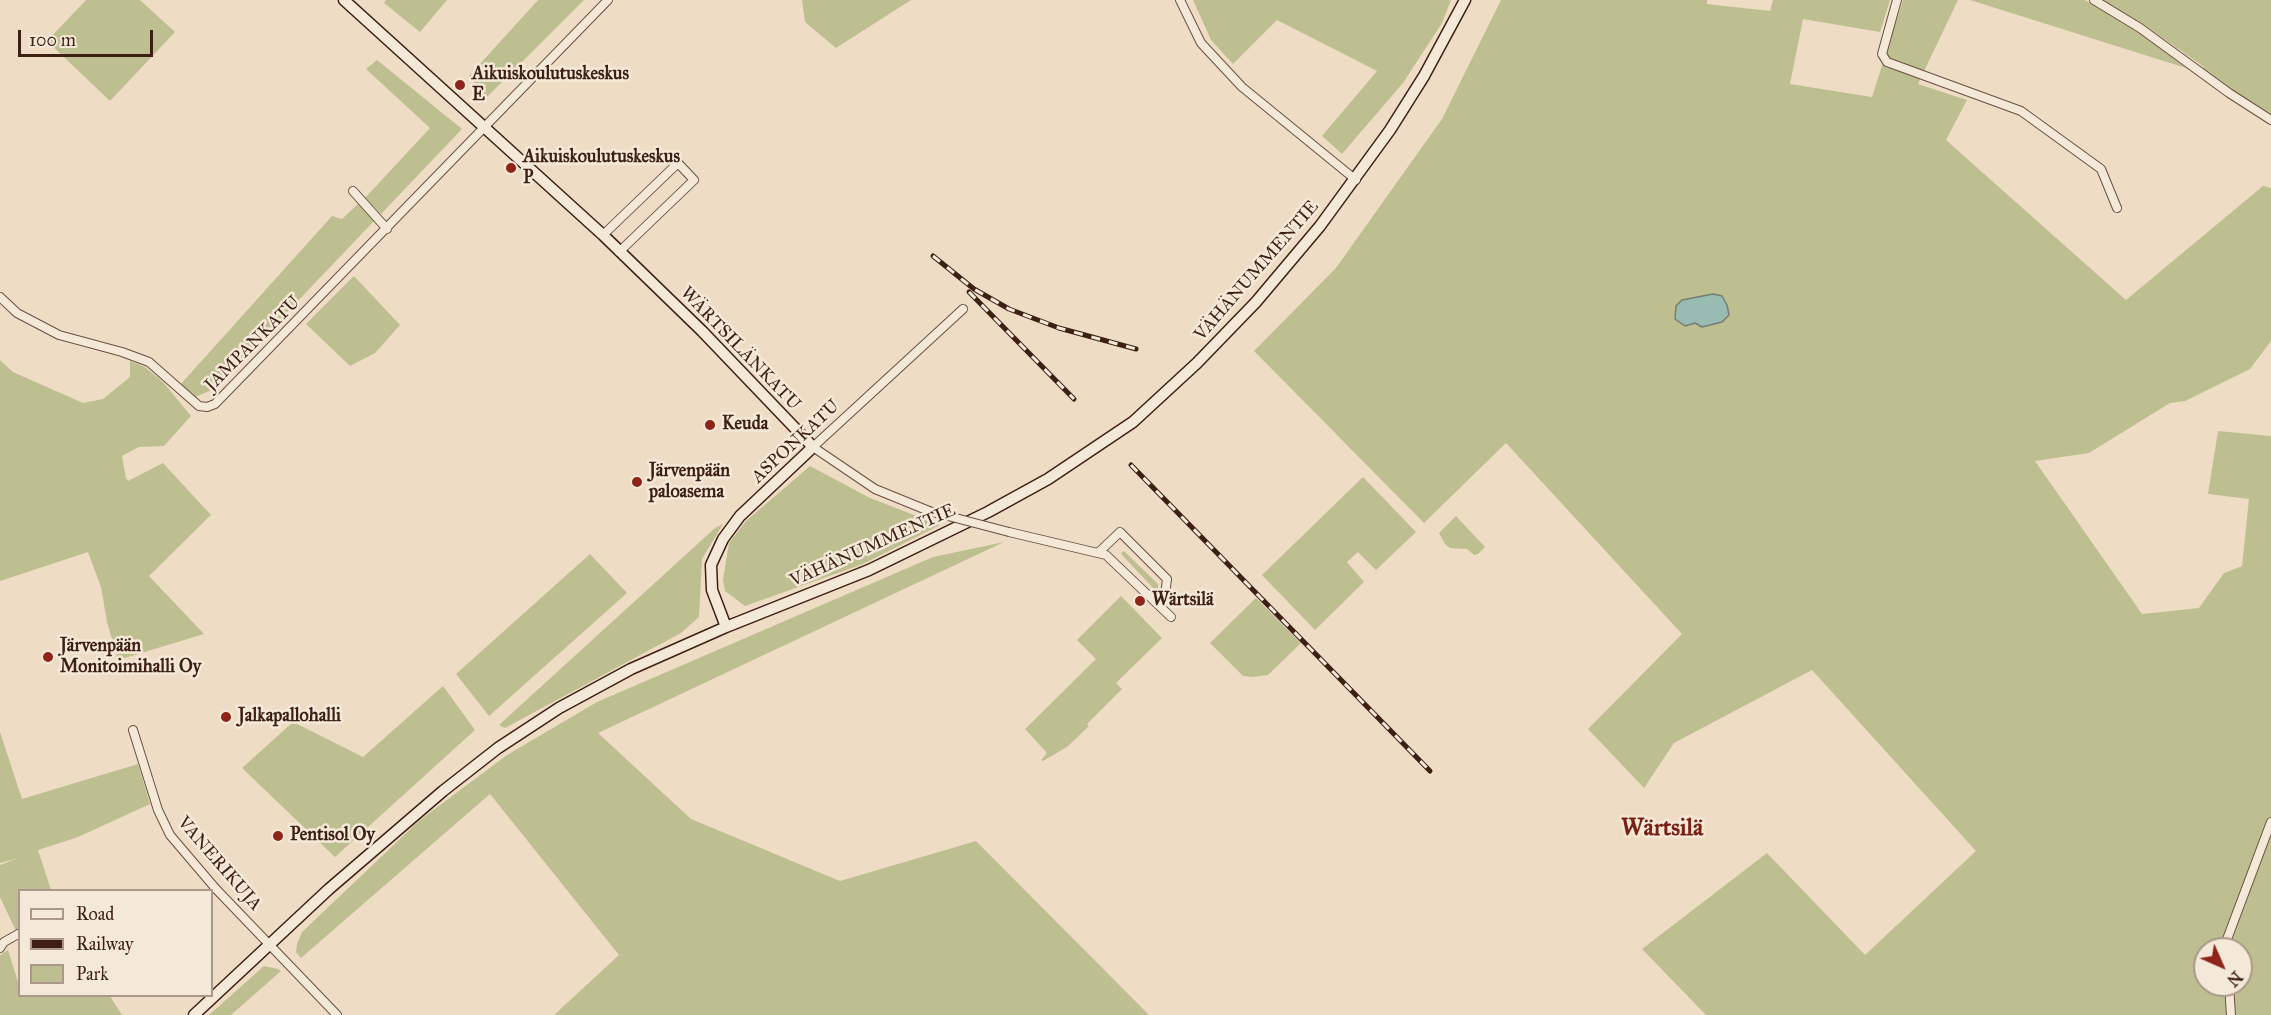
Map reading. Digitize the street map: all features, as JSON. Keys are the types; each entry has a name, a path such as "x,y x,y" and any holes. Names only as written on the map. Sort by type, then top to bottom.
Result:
{"main road":[{"name":"WÄRTSILÄNKATU","path":"344,0 603,235 702,331 813,447"},
{"name":"VÄHÄNUMMENTIE","path":"194,1015 443,790 506,743 559,708 631,669 726,627 869,570 988,512 1048,479 1133,422 1197,363 1256,302 1320,226 1356,180 1424,76 1465,0"},
{"name":"ASPONKATU","path":"726,627 712,590 711,565 723,539 740,516 813,447"}],"street":[{"name":"JAMPANKATU","path":"0,297 17,313 59,335 122,351 149,362 191,402 199,406 207,407 215,404 608,0"},
{"path":"1180,0 1201,43 1242,87 1356,180"},
{"path":"1897,0 1882,54 1887,62 2022,111 2101,169 2117,208"},
{"path":"2094,0 2140,28 2229,93 2271,120"},
{"path":"603,235 678,164 694,180 619,252"},
{"path":"353,191 387,228"},
{"name":"ASPONKATU","path":"813,447 963,309"},
{"name":"WÄRTSILÄNKATU","path":"813,447 876,489 928,511 1099,552 1113,561 1171,617"},
{"path":"1099,552 1120,532 1167,579 1165,595 1158,603"},
{"name":"VANERIKUJA","path":"133,730 158,810 170,835 216,889 337,1015"},
{"path":"2228,937 2271,822"},
{"path":"0,948 4,942 18,934"},
{"path":"2230,997 2231,1015"}],"green space":[{"path":"86,0 140,0 175,32 110,101 47,41"},
{"path":"386,0 447,0 420,32 384,3"},
{"path":"538,0 584,0 486,98 469,76"},
{"path":"802,0 911,0 836,48 805,22"},
{"path":"1193,0 1451,0 1442,23 1403,83 1342,154 1322,136 1377,71 1277,20 1233,64 1211,40"},
{"path":"1501,0 1707,0 1707,4 1770,11 1773,0 1890,0 1880,32 1803,19 1790,84 1872,97 1903,0 1958,0 1918,84 1967,100 1946,140 2126,300 2263,186 2271,188 2271,341 2250,369 2185,401 2170,403 2089,453 2035,461 2142,614 2199,608 2224,573 2242,566 2249,499 2208,494 2218,431 2271,436 2271,1015 1706,1015 1642,949 1767,853 1865,955 1976,851 1812,670 1674,743 1644,788 1588,729 1682,634 1506,443 1424,523 1254,351 1336,268 1442,119"},
{"path":"1970,0 2085,0 2139,33 2186,68"},
{"path":"2102,0 2271,0 2271,124 2198,76 2204,67 2146,26"},
{"path":"377,60 462,129 381,214 365,198 430,128 366,69"},
{"path":"359,203 375,220 214,389 195,397 180,385 332,216 342,219"},
{"path":"354,276 400,325 375,353 350,366 306,324"},
{"path":"0,360 13,372 83,403 103,399 130,377 130,361 145,367 163,382 191,416 164,446 139,447 122,456 128,481 163,463 211,515 149,576 204,634 118,660 107,622 101,587 88,552 0,581"},
{"path":"810,466 870,498 940,525 863,564 745,606 725,591 723,580 729,543 746,521"},
{"path":"1363,477 1416,532 1376,570 1358,552 1347,562 1364,582 1315,630 1262,575"},
{"path":"1456,516 1485,547 1478,554 1474,555 1467,549 1450,548 1445,544 1439,533"},
{"path":"723,524 702,559 699,617 681,633 505,728 499,725 715,528"},
{"path":"1004,542 598,733 691,819 840,881 976,841 1149,1015 554,1015 619,955 490,794 301,958 296,952 302,932 420,820 507,755 597,702 933,557"},
{"path":"1124,551 1158,584 1158,589 1154,589 1123,556 1121,553"},
{"path":"590,554 627,593 489,716 456,674"},
{"path":"1121,596 1162,638 1116,683 1122,689 1087,724 1089,726 1067,747 1043,761 1041,760 1047,753 1025,729 1096,659 1077,640"},
{"path":"1256,598 1301,643 1268,675 1243,676 1210,643"},
{"path":"443,686 475,730 335,857 242,768 293,722 363,757"},
{"path":"0,732 22,799 138,764 150,804 78,837 38,850 51,889 18,889 18,930 16,931 0,897 0,865 16,859 0,863"},
{"path":"8,950 18,982 18,997 111,997 122,1015 0,1015 0,955"},
{"path":"264,966 281,971 231,1015 209,1015"}],"water":[{"path":"1713,294 1722,296 1727,305 1729,315 1722,322 1702,327 1695,323 1685,326 1675,319 1676,306 1682,300"}],"railway":[{"path":"933,256 974,289 1009,309 1059,328 1136,349"},
{"path":"969,292 1074,399"},
{"path":"1131,465 1430,771"}],"place":[{"name":"Aikuiskoulutuskeskus E","path":"460,85"},
{"name":"Aikuiskoulutuskeskus P","path":"511,168"},
{"name":"Keuda","path":"710,425"},
{"name":"Järvenpään paloasema","path":"637,482"},
{"name":"Wärtsilä","path":"1140,601"},
{"name":"Järvenpään Monitoimihalli Oy","path":"48,657"},
{"name":"Jalkapallohalli","path":"226,717"},
{"name":"Pentisol Oy","path":"278,836"}],"district":[{"name":"Wärtsilä","path":"1662,829"}]}
